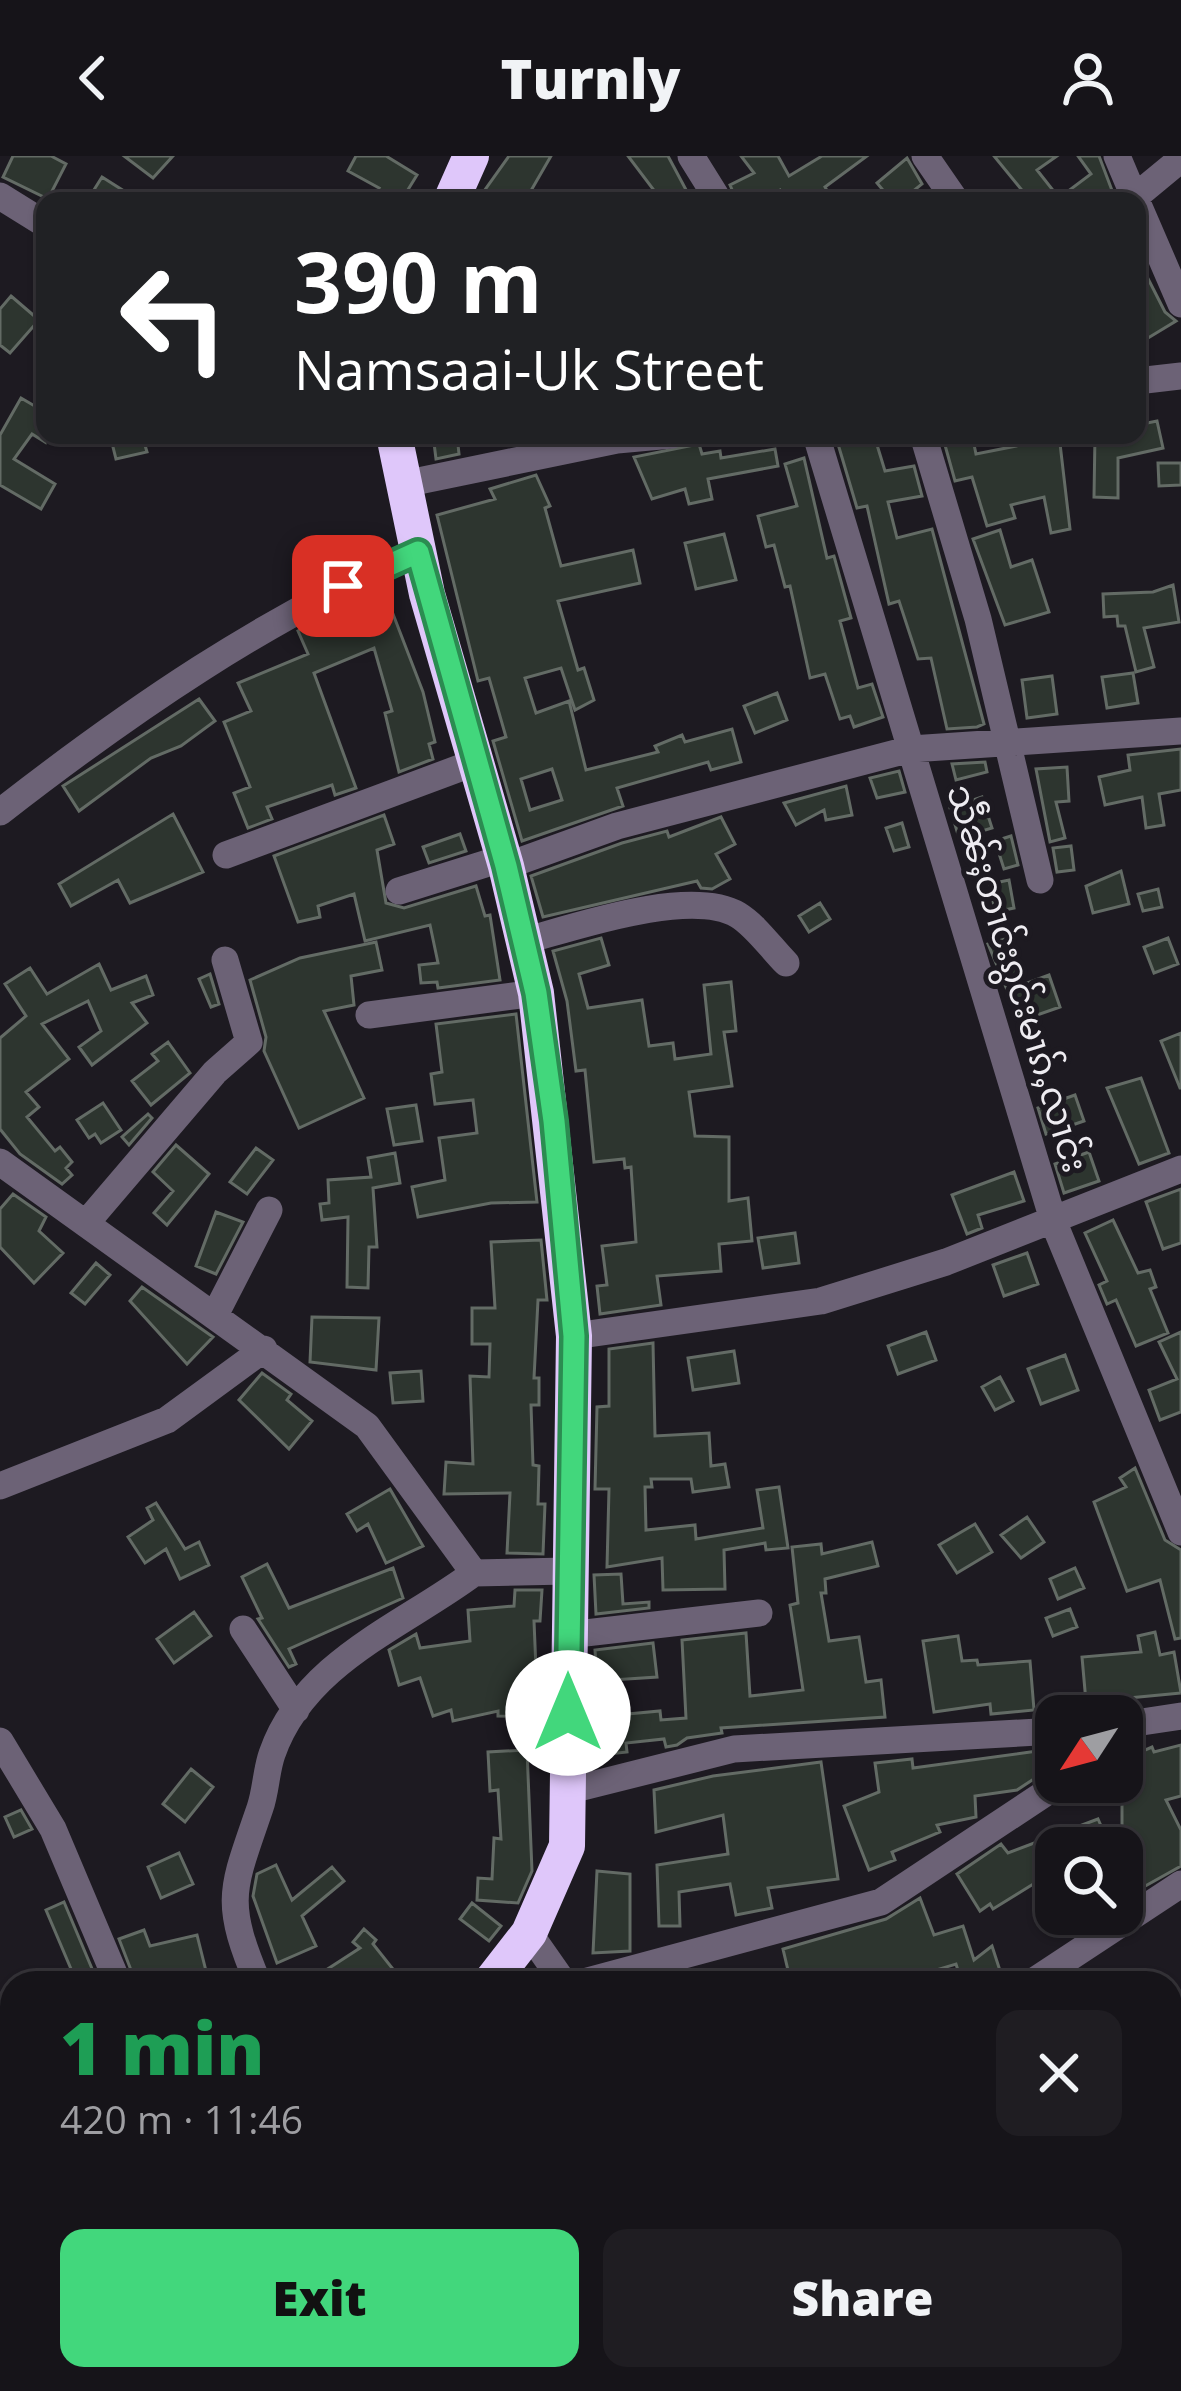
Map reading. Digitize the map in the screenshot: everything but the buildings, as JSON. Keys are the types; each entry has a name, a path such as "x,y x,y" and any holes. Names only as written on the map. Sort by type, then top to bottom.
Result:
{"highway":[{"path":"455,192 471,156"},
{"path":"396,444 418,552 505,862 536,993 574,1336 567,1571 567,1846 529,1933 499,1971"}],"street":[{"path":"691,156 713,192"},
{"path":"926,156 950,192"},
{"path":"1117,156 1133,192"},
{"path":"1145,192 1181,159"},
{"path":"0,196 36,218"},
{"path":"1146,223 1181,304"},
{"path":"1146,380 1181,376"},
{"path":"404,484 597,444"},
{"name":"သဵၼ်ႈတၢင်းၵွင်းမၢၵ်ႇလၢင်း","path":"819,444 1054,1223 1181,1532"},
{"path":"926,444 978,620 1040,880"},
{"path":"0,812 112,724 316,599 418,552"},
{"path":"399,891 617,826 910,748 1181,731"},
{"path":"226,855 476,762"},
{"path":"524,941 615,916 709,905 740,916 786,963"},
{"path":"86,1222 215,1072 249,1042 225,960"},
{"path":"369,1015 536,993"},
{"path":"0,1162 265,1348 367,1426 475,1573"},
{"path":"574,1336 821,1300 1054,1223 1181,1168"},
{"path":"215,1315 268,1210"},
{"path":"0,1486 167,1420 265,1348"},
{"path":"252,1971 234,1926 234,1876 262,1803 272,1753 296,1710 340,1662 475,1573 567,1571"},
{"path":"568,1635 760,1613"},
{"path":"244,1629 296,1710"},
{"path":"1143,1725 1181,1716"},
{"path":"567,1791 734,1749 1035,1732"},
{"path":"0,1741 52,1828 113,1971"},
{"path":"628,1971 881,1902 1035,1800"},
{"path":"1071,1971 1088,1966 1181,1884"},
{"path":"529,1933 556,1971"},
{"path":"691,1955 697,1971"}],"route":[{"path":"343,586 418,552 506,866 536,993 554,1121 574,1336 568,1713"}]}
